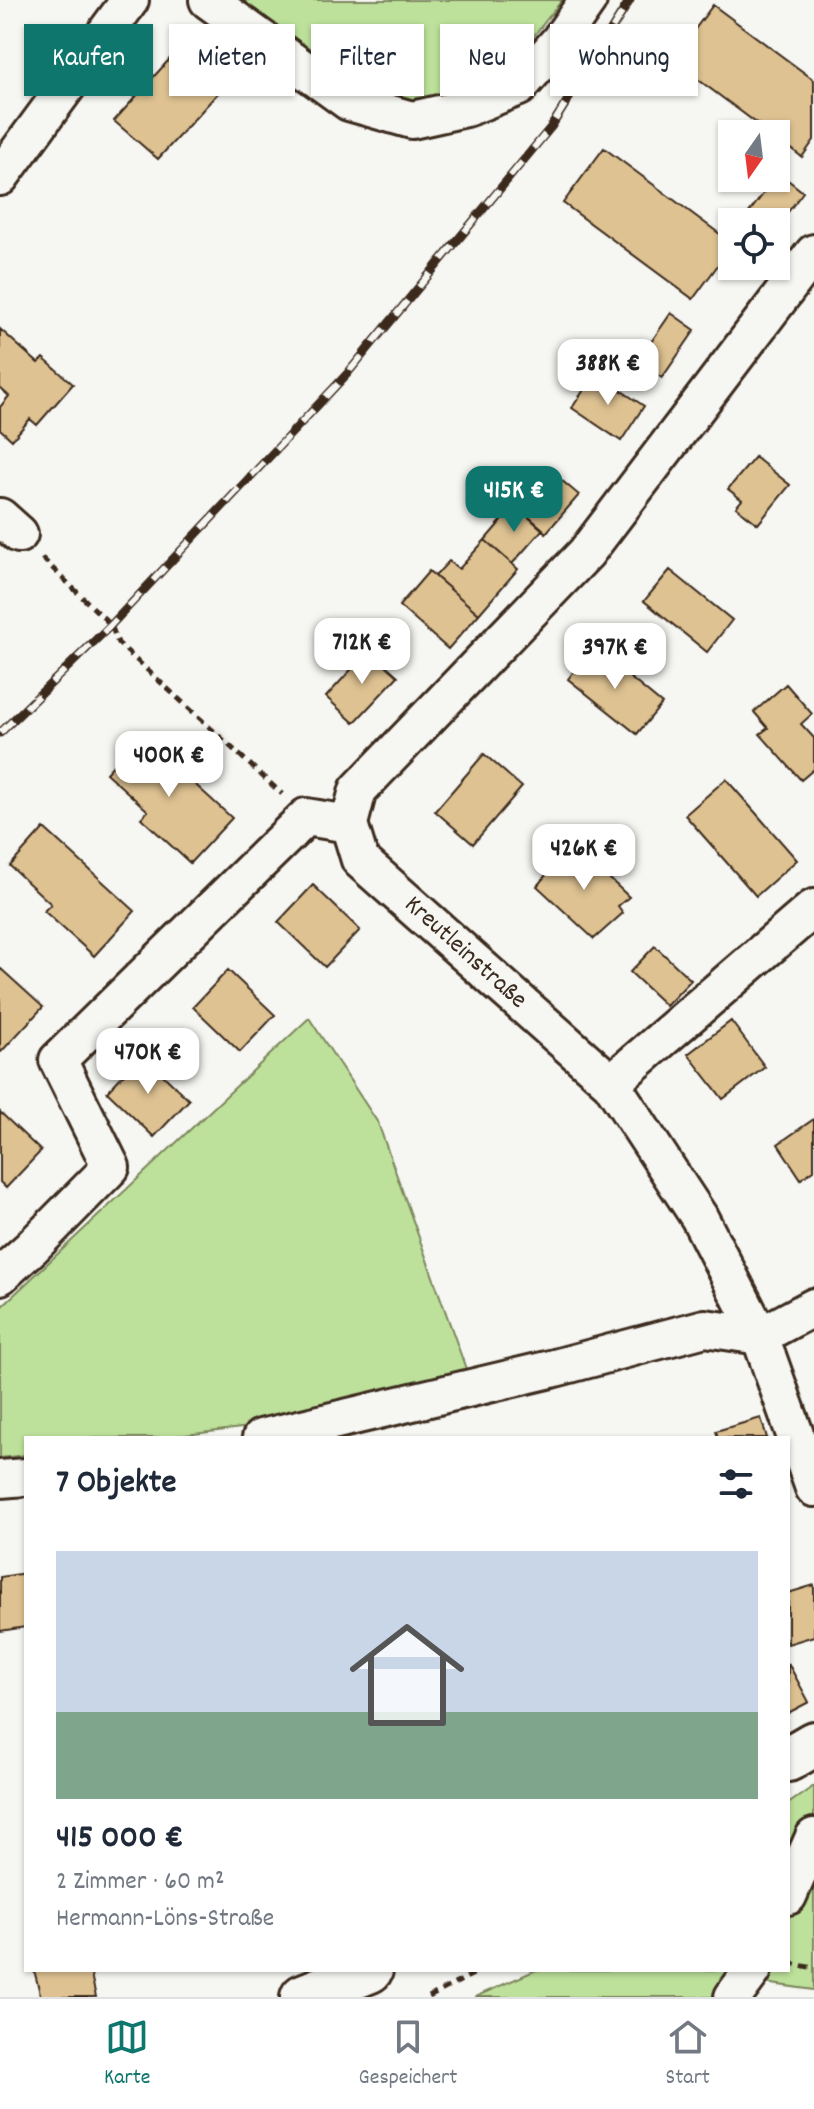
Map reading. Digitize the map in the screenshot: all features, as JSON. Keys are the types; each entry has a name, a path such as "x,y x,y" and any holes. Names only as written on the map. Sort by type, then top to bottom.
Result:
{"main road":[{"path":"790,1758 814,1744"},
{"path":"303,1997 365,1972"}],"street":[{"path":"0,177 130,0"},
{"path":"208,0 349,102 412,120 466,108 519,87 560,40 588,0"},
{"path":"0,1276 111,1167 58,1060 306,817 349,824 358,790 586,553 814,253"},
{"name":"Kreutleinstraße","path":"349,824 360,860 611,1083 699,1217 760,1336 814,1488"},
{"path":"611,1083 814,908"},
{"path":"269,1436 551,1369 705,1328 760,1336 814,1307"},
{"path":"0,1479 24,1477"},
{"path":"790,1891 814,1837"},
{"path":"733,1997 752,1972"}],"path":[{"path":"9,526 111,625 118,643 306,817"},
{"path":"790,1963 814,1968"},
{"path":"429,1997 477,1972"}],"green space":[{"path":"235,0 562,0 534,36 534,24 440,24 440,95 416,104 389,96 424,96 424,24 311,24 311,53 295,42 295,24 269,24"},
{"path":"309,1018 378,1123 466,1369 273,1424 178,1436 24,1436 24,1455 0,1458 0,1308"},
{"path":"814,1786 814,1990 722,1977 721,1997 475,1997 531,1972 790,1972 790,1803"}],"building":[{"path":"713,5 814,80 814,140 802,157 790,148 790,120 752,120 698,79 698,25"},
{"path":"169,60 169,96 215,96 158,159 114,121 136,96 153,96 153,78"},
{"path":"604,148 718,233 718,265 693,299 563,203"},
{"path":"790,182 803,192 790,209 753,208 765,192 790,192"},
{"path":"671,313 695,330 662,378 638,361"},
{"path":"0,329 38,363 43,358 73,384 37,425 30,419 12,440 0,429 0,407 9,396 0,388"},
{"path":"595,373 644,406 621,441 572,408"},
{"path":"755,457 790,485 758,524 736,507 742,500 728,489"},
{"path":"548,469 579,495 546,533 515,505"},
{"path":"515,505 543,529 512,564 485,540"},
{"path":"485,540 518,569 479,614 435,576 449,561 459,569"},
{"path":"670,570 732,620 707,652 644,601"},
{"path":"429,571 479,614 448,649 399,606"},
{"path":"593,647 662,704 637,734 568,679"},
{"path":"369,650 398,676 354,723 326,697"},
{"path":"786,684 812,714 801,724 814,738 814,769 801,780 760,734 768,728 754,712"},
{"path":"141,735 232,818 190,863 141,818 148,811 106,773"},
{"path":"484,754 522,787 473,844 435,811"},
{"path":"726,779 797,860 756,896 685,815"},
{"path":"44,828 135,911 94,956 44,911 51,904 10,866"},
{"path":"572,843 629,897 618,906 623,913 594,939 537,886"},
{"path":"313,885 360,930 325,967 278,922"},
{"path":"655,946 691,980 666,1006 630,972"},
{"path":"0,968 43,1007 1,1052 0,1052"},
{"path":"228,970 275,1015 240,1052 193,1007"},
{"path":"731,1021 765,1067 723,1099 688,1054"},
{"path":"142,1055 189,1100 154,1137 107,1092"},
{"path":"0,1112 41,1151 6,1188 0,1182"},
{"path":"814,1119 814,1170 801,1179 778,1144"},
{"path":"761,1418 766,1436 717,1436 716,1431"},
{"path":"24,1573 24,1627 0,1631 0,1577"},
{"path":"814,1585 814,1636 790,1643 790,1592"},
{"path":"790,1667 809,1702 790,1712"},
{"path":"35,1972 90,1972 96,1997 41,1997"}],"railway":[{"path":"0,733 111,625 347,374 551,127 630,0"}]}
